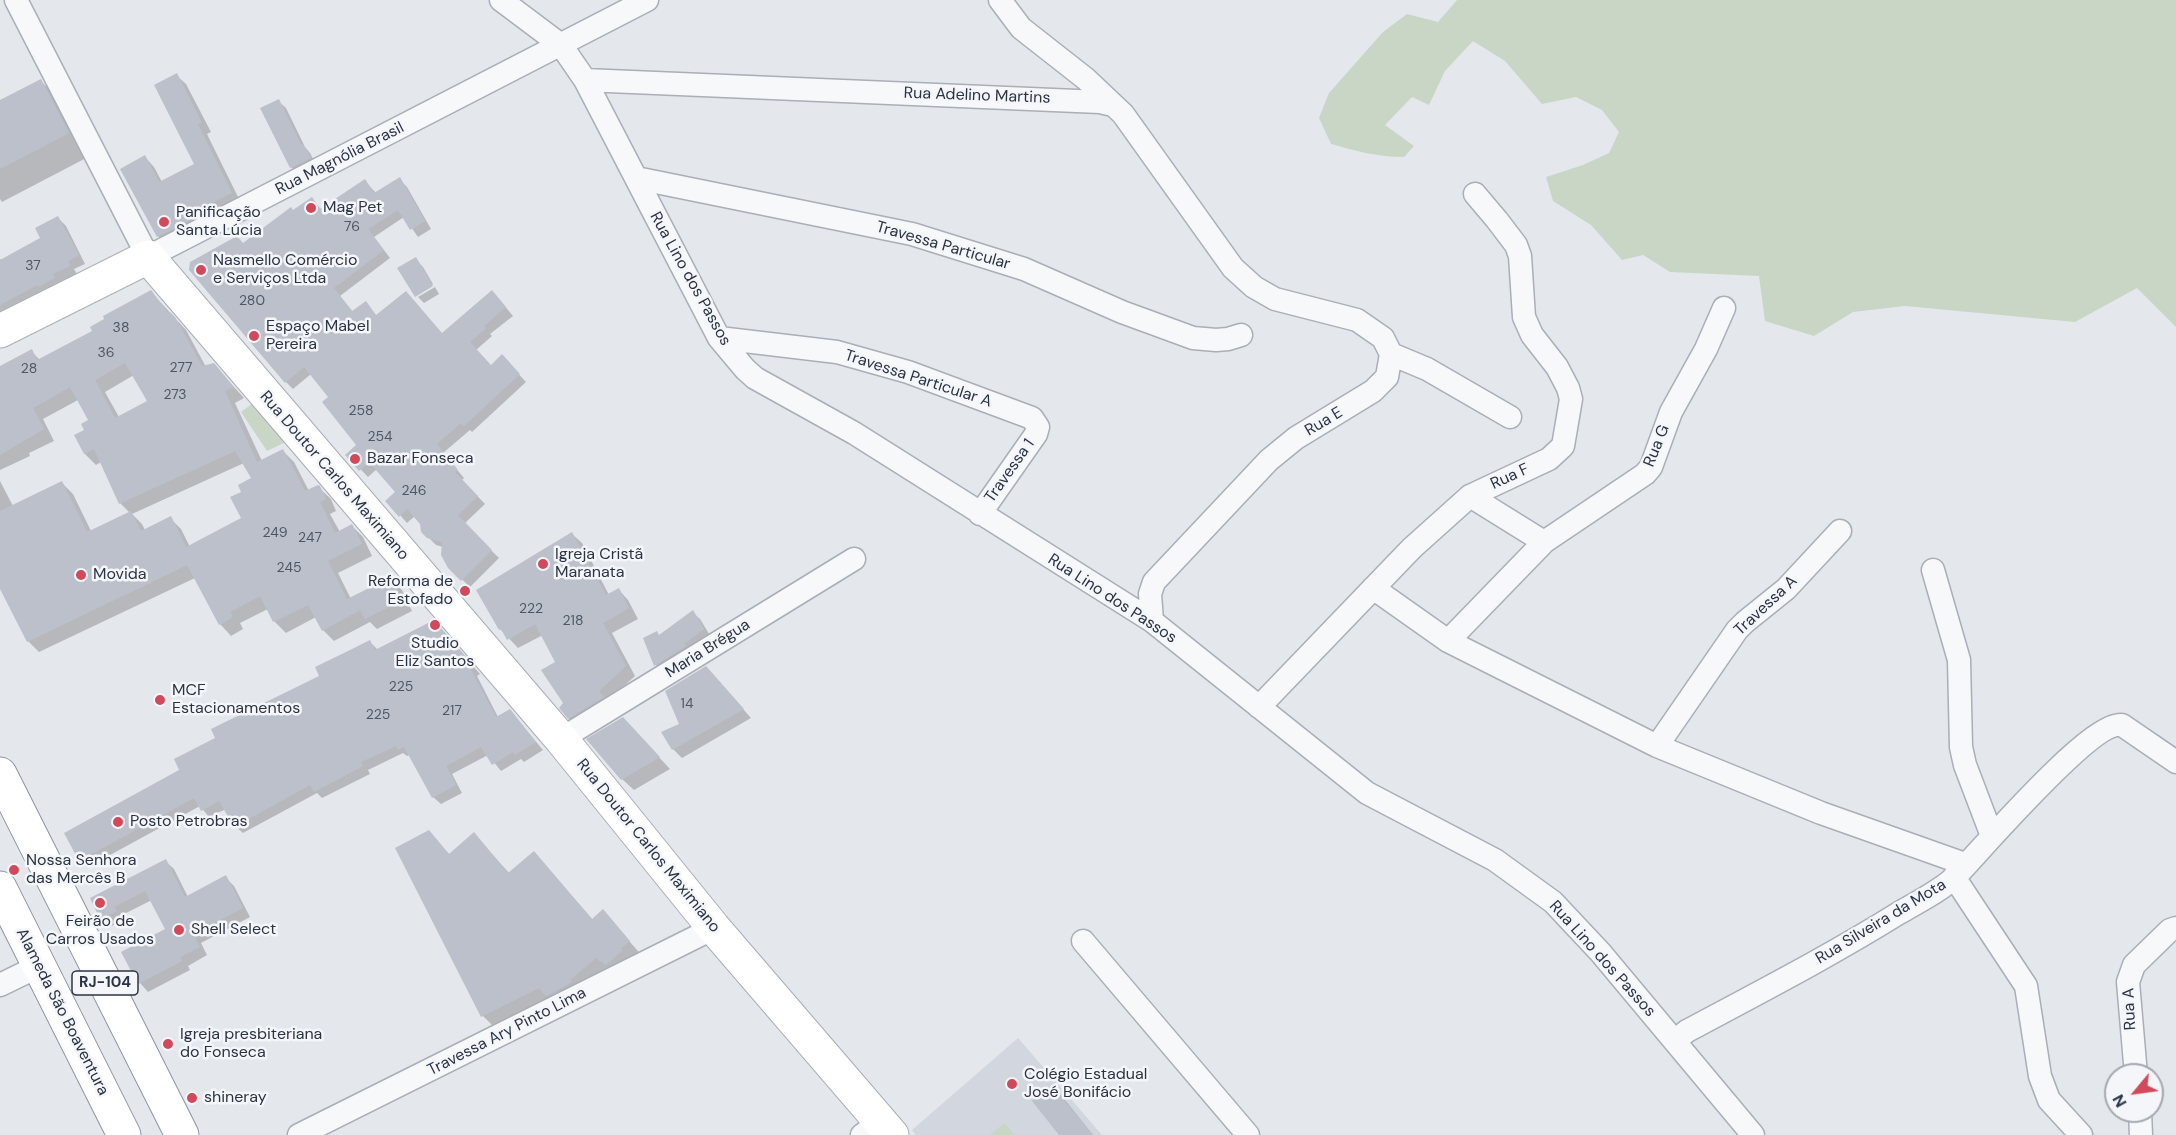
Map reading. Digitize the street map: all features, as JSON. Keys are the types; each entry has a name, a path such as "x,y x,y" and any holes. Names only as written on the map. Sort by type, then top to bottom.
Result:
{"main road":[{"name":"Rua Magnólia Brasil","path":"0,331 148,257"},
{"name":"Rua Doutor Carlos Maximiano","path":"148,257 561,739 878,1130"},
{"name":"RJ-104","path":"0,774 182,1135"},
{"name":"Alameda São Boaventura","path":"0,888 124,1135"}],"street":[{"name":"Rua Doutor Carlos Maximiano","path":"16,0 148,257"},
{"name":"Rua Lino dos Passos","path":"501,0 561,45 585,80 719,338 744,369 755,378 854,433 1152,621 1379,801 1495,860 1553,902 1600,952 1676,1040 1753,1135"},
{"name":"Rua Magnólia Brasil","path":"148,257 647,0"},
{"path":"1000,0 1021,28 1086,78 1123,114 1233,268 1254,287 1275,299 1357,320 1383,338 1391,354 1427,369 1510,417"},
{"name":"Rua Adelino Martins","path":"585,80 1100,102 1113,105"},
{"name":"Travessa Particular","path":"636,178 912,234 1024,269 1122,312 1193,338 1216,340 1241,335"},
{"name":"Rua F","path":"1259,707 1412,548 1470,496 1549,459 1563,446 1571,399 1568,388 1557,367 1532,335 1524,317 1520,256 1516,245 1475,194"},
{"name":"Rua G","path":"1448,641 1544,542 1645,474 1651,467 1671,412 1706,350 1724,308"},
{"name":"Travessa Particular A","path":"719,338 837,352 908,372 1032,418 1038,427"},
{"name":"Rua E","path":"1110,595 1137,590 1154,582 1269,460 1296,438 1373,391 1387,377 1391,354"},
{"name":"Travessa 1","path":"980,514 1036,434 1038,427"},
{"path":"1470,496 1544,542"},
{"name":"Travessa A","path":"1658,746 1737,630 1786,590 1840,531"},
{"name":"Maria Brégua","path":"561,739 854,559"},
{"path":"1933,570 1959,660 1961,747 1965,765 1992,836"},
{"path":"1152,621 1150,594 1154,582"},
{"path":"1373,588 1448,641 1658,746 1960,871 2026,986 2040,1076 2049,1100 2081,1135"},
{"name":"Rua Silveira da Mota","path":"1676,1040 1687,1031 1871,931 1960,871 2067,760 2112,726 2122,725 2176,762"},
{"name":"Travessa Ary Pinto Lima","path":"299,1135 714,928"},
{"name":"Rua A","path":"2135,1063 2128,982 2130,973 2141,958 2170,930 2176,928"},
{"path":"1083,941 1248,1135"},
{"path":"0,985 39,966"}],"shaded area":[{"name":"Colégio Estadual José Bonifácio","path":"1018,1038 1102,1135 916,1135 912,1130"}],"green space":[{"path":"1457,0 2176,0 2176,327 2137,288 2075,322 1905,306 1853,312 1814,336 1765,321 1759,276 1670,272 1643,255 1622,260 1591,225 1553,201 1546,177 1583,165 1609,153 1619,132 1602,110 1576,97 1542,104 1505,61 1473,41 1445,71 1429,105 1412,97 1385,125 1414,146 1404,157 1376,155 1331,144 1319,118 1329,93 1383,32 1407,14 1438,22"},
{"path":"253,403 286,442 267,451 241,412"},
{"path":"1004,1123 1015,1135 990,1135"}],"building":[{"path":"177,73 202,123 198,124 232,193 208,205 210,210 157,237 120,169 145,155 159,182 194,164 154,85"},
{"path":"41,79 69,133 0,169 0,100"},
{"path":"279,99 301,145 303,144 311,158 290,168 260,108"},
{"path":"400,177 425,221 410,230 398,210 368,229 384,250 334,288 352,311 366,301 376,315 406,291 442,333 492,290 506,307 470,342 491,365 502,354 520,374 464,426 461,423 437,444 458,470 455,472 478,496 458,515 492,550 461,581 448,568 441,555 442,542 427,538 421,532 420,524 407,509 399,517 385,501 395,492 369,462 359,471 345,455 356,445 322,402 328,397 304,367 285,383 189,270 190,262 237,236 243,243 291,207 293,210 312,197 320,209 365,179 374,193"},
{"path":"58,216 79,255 68,261 70,266 53,274 55,278 0,305 0,260 40,238 35,228"},
{"path":"416,257 433,286 415,297 397,268"},
{"path":"151,290 168,313 170,312 175,317 202,366 214,363 234,387 225,391 257,462 283,449 305,491 320,486 326,499 320,502 335,533 352,524 362,544 328,561 347,599 391,577 402,600 365,619 360,610 322,631 308,605 273,622 260,596 230,612 233,617 219,625 187,565 27,642 0,589 0,511 62,481 87,532 131,511 141,531 171,516 186,547 241,518 230,497 241,492 238,485 251,478 235,451 119,504 94,449 84,454 74,435 84,430 81,424 88,420 70,387 33,408 44,429 0,455 0,366 32,349 37,360 92,331 90,327 104,319 103,316","holes":["125,363 147,401 115,418 95,380"]},
{"path":"572,532 606,595 619,588 629,608 603,623 626,666 599,691 604,697 568,719 559,708 563,703 541,670 555,662 535,624 507,640 476,590"},
{"path":"693,610 704,629 684,644 686,646 654,666 643,638 657,631 659,635"},
{"path":"434,620 474,666 470,668 496,717 510,709 536,742 492,765 481,747 446,766 456,785 432,798 404,747 398,750 396,746 361,762 363,766 314,792 310,785 234,827 219,801 201,811 194,798 79,861 64,833 179,770 174,759 215,738 211,729 319,676 315,667 370,640 375,650"},
{"path":"706,666 744,709 672,750 661,732 679,724 665,691"},
{"path":"623,717 660,757 621,780 586,739"},
{"path":"429,830 449,854 474,832 508,873 534,851 592,919 603,909 630,941 606,965 596,958 570,980 572,982 546,996 539,988 481,1017 395,848"},
{"path":"166,859 185,897 226,875 243,908 193,934 200,947 180,957 182,961 138,984 121,952 165,929 145,891 114,907 117,911 100,919 90,898"},
{"path":"1052,1085 1093,1135 1059,1135 1032,1101"}],"place":[{"name":"Mag Pet","path":"311,208"},
{"name":"Panificação Santa Lúcia","path":"164,222"},
{"name":"Nasmello Comércio e Serviços Ltda","path":"201,270"},
{"name":"Espaço Mabel Pereira","path":"254,336"},
{"name":"Bazar Fonseca","path":"355,459"},
{"name":"Igreja Cristã Maranata","path":"543,564"},
{"name":"Movida","path":"81,575"},
{"name":"Reforma de Estofado","path":"465,591"},
{"name":"Studio Eliz Santos","path":"435,625"},
{"name":"MCF Estacionamentos","path":"160,700"},
{"name":"Posto Petrobras","path":"118,822"},
{"name":"Nossa Senhora das Mercês B","path":"14,870"},
{"name":"Feirão de Carros Usados","path":"100,903"},
{"name":"Shell Select","path":"179,930"},
{"name":"Igreja presbiteriana do Fonseca","path":"168,1044"},
{"name":"Colégio Estadual José Bonifácio","path":"1012,1084"},
{"name":"shineray","path":"192,1098"}]}
